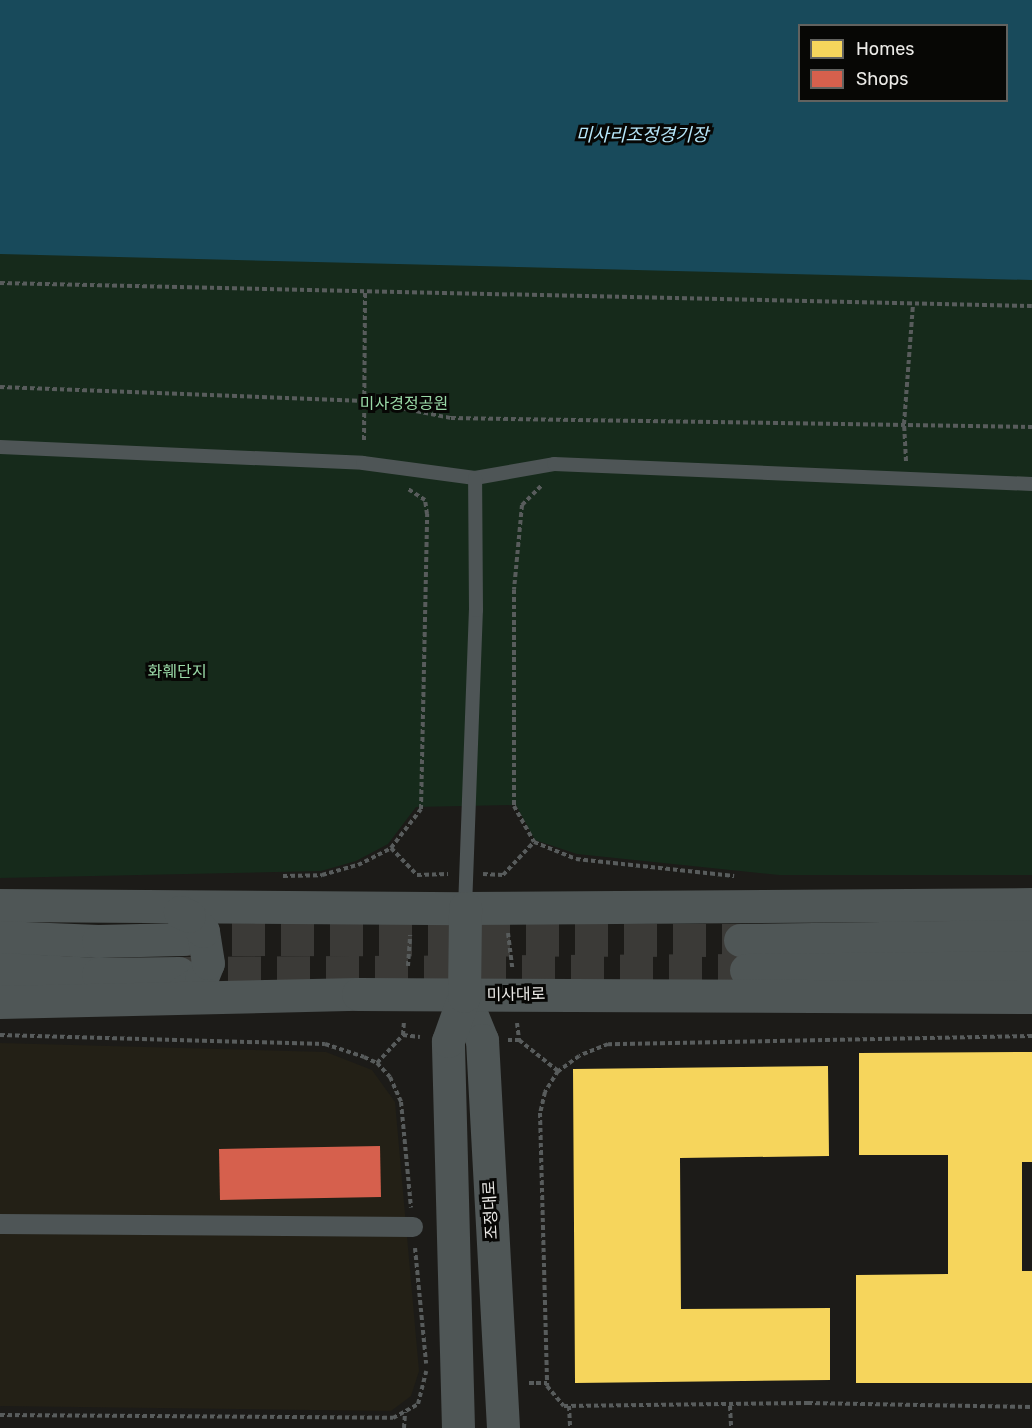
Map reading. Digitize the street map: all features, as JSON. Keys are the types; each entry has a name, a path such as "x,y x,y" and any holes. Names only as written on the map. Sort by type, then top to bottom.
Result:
{"main road":[{"path":"0,904 465,908 1032,904"},
{"path":"160,904 189,916 203,931 208,963 201,980 177,985"},
{"name":"조정대로","path":"458,1428 448,1041 464,996 465,908"},
{"path":"1032,936 743,955 1032,967"},
{"path":"0,937 98,941 183,939"},
{"name":"미사대로","path":"0,969 98,974 177,985 464,996 514,994 1032,997"},
{"name":"미사대로","path":"0,1002 177,985"},
{"name":"조정대로","path":"464,996 482,1040 503,1428"}],"street":[{"path":"0,1224 413,1227"}],"lane":[{"path":"0,447 363,463 475,478 554,464 1032,484"},
{"path":"465,908 476,610 475,478"}],"path":[{"path":"0,283 1032,306"},
{"path":"364,440 365,291"},
{"path":"907,462 904,424 913,304"},
{"path":"0,387 365,401 451,418 1032,427"},
{"path":"541,485 522,506 514,590 513,806 534,842 576,859 743,876"},
{"path":"274,876 322,875 358,865 391,848 421,808 427,514 425,500 408,489"},
{"path":"534,842 503,875 514,994 519,1040 558,1071"},
{"path":"0,1035 325,1044 377,1063 403,1035 417,874 391,848"},
{"path":"1032,1036 881,1037 608,1044 587,1052 558,1071 545,1092 540,1113 547,1386 564,1406 876,1403 1032,1407"},
{"path":"0,1415 393,1418 418,1404 423,1383"},
{"path":"569,1406 570,1428"},
{"path":"730,1406 731,1428"},
{"path":"404,1428 405,1411"}],"shaded area":[{"path":"0,1043 326,1052 372,1070 395,1102 419,1371 411,1396 391,1411 0,1406"}],"green space":[{"name":"미사경정공원","path":"0,0 1032,0 1032,875 779,875 577,854 535,840 516,805 416,807 388,844 356,861 321,871 0,878"}],"water":[{"name":"미사리조정경기장","path":"0,0 1032,0 1032,280 0,254"}],"building: Homes":[{"path":"1032,1052 1032,1162 1022,1162 1022,1271 1032,1271 1032,1383 856,1383 856,1275 948,1274 948,1155 859,1155 859,1053"},
{"path":"828,1066 829,1156 680,1158 681,1309 830,1308 830,1380 575,1383 573,1069"}],"building: Shops":[{"path":"380,1146 381,1197 220,1200 219,1149"}],"tunnel":[{"path":"183,939 740,940"},
{"path":"179,973 746,970"}],"park label":[{"name":"화훼단지","path":"177,672"}]}
